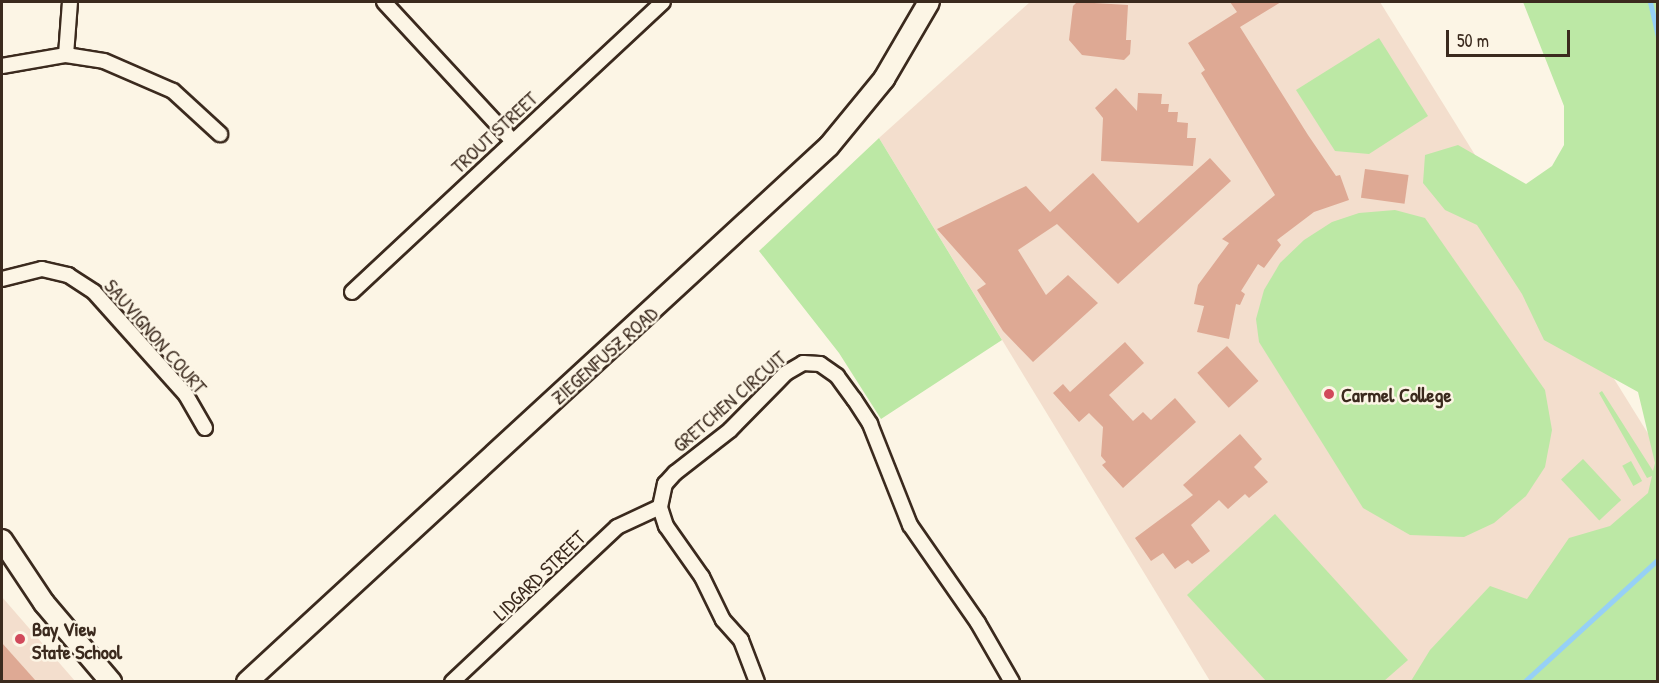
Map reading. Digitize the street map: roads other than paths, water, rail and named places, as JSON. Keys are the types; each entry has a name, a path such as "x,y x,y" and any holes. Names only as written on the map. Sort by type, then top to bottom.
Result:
{"street":[{"path":"66,55 70,2"},
{"path":"384,2 512,140"},
{"name":"TROUT STREET","path":"352,292 512,140 663,2"},
{"name":"ZIEGENFUSZ ROAD","path":"247,681 829,146 884,79 929,2"},
{"path":"2,66 66,55 104,61 148,78 173,91 220,134"},
{"name":"SAUVIGNON COURT","path":"2,279 42,269 68,275 94,292 186,395 205,428"},
{"name":"GRETCHEN CIRCUIT","path":"660,507 665,484 675,473 730,430 786,373 802,363 820,364 837,376 870,424 910,525 978,623 1012,681"},
{"path":"660,507 666,526 702,577 723,620 741,640 757,681"},
{"name":"LIDGARD STREET","path":"452,681 617,527 660,507"},
{"path":"2,540 44,603 111,681"}],"waterway":[{"path":"1650,2 1658,36"},
{"path":"1524,682 1658,559"}],"place":[{"name":"Carmel College","path":"1329,394"},
{"name":"Bay View State School","path":"20,639"}]}
